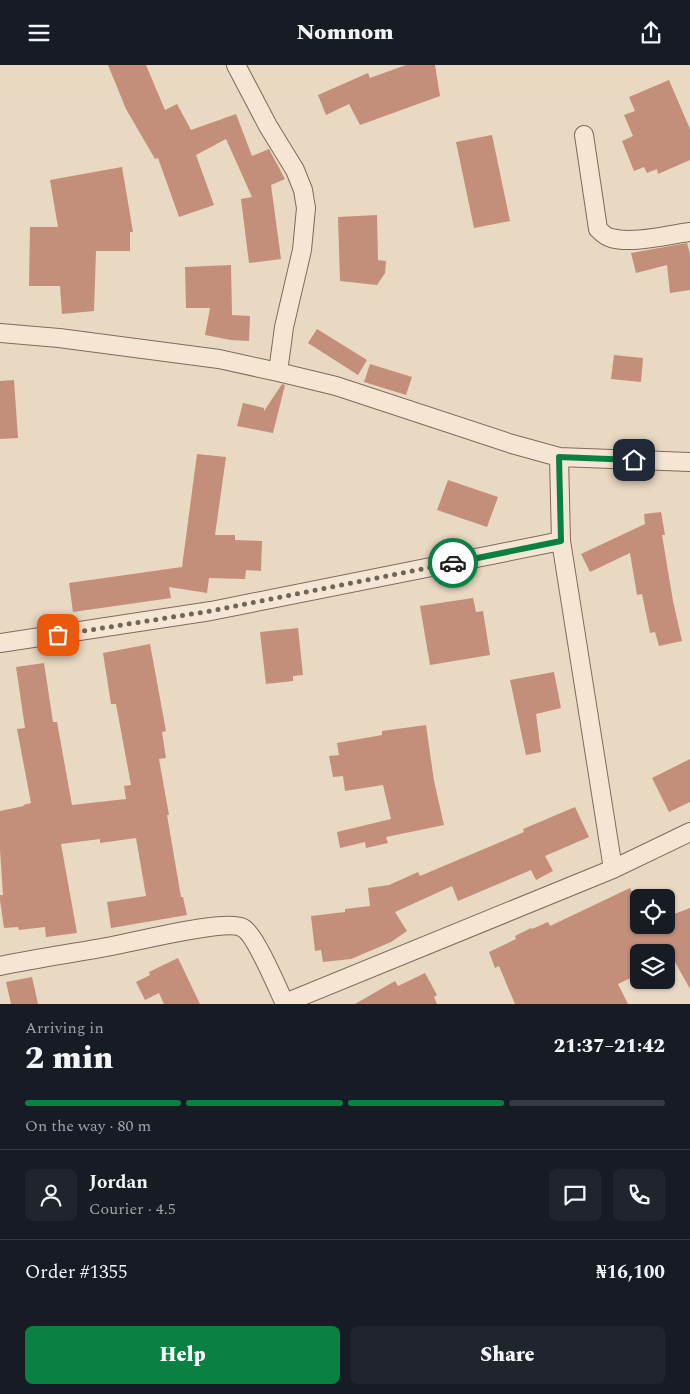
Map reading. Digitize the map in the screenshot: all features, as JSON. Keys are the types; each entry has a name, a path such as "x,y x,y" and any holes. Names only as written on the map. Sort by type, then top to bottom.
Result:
{"street":[{"path":"236,65 268,126 295,169 303,190 306,208 302,250 284,327 278,372"},
{"path":"584,135 598,229 611,238 630,240 690,232"},
{"path":"0,333 60,338 219,359 278,372 336,386 512,444 559,457 690,462"},
{"path":"559,457 561,541 613,869"},
{"path":"0,643 211,611 561,541"},
{"path":"0,966 174,933 224,925 238,926 245,928 253,939 285,1004 613,869 690,832"}],"building":[{"path":"108,65 146,65 165,110 177,104 191,130 236,114 252,156 269,149 285,179 271,185 281,259 249,263 241,199 252,197 226,139 196,155 214,205 179,217 158,158 155,159 126,109"},
{"path":"406,65 435,65 440,96 360,125 349,104 326,115 318,95 368,73 370,78"},
{"path":"669,80 690,129 690,160 658,174 657,169 647,173 644,167 634,171 622,141 633,136 624,115 635,111 629,97"},
{"path":"492,135 510,221 474,228 456,142"},
{"path":"122,167 133,232 130,232 130,251 96,251 94,311 62,314 60,286 29,286 30,227 58,227 50,180"},
{"path":"377,215 378,260 386,261 385,273 377,285 340,281 338,217"},
{"path":"687,243 690,254 690,290 670,293 667,265 636,273 631,253"},
{"path":"231,265 232,315 250,316 249,341 205,335 210,308 186,308 185,267"},
{"path":"317,329 367,360 358,375 308,343"},
{"path":"614,355 643,358 641,382 611,379"},
{"path":"370,364 412,377 406,395 364,382"},
{"path":"14,380 18,438 0,439 0,381"},
{"path":"282,384 285,385 273,433 237,426 243,403 264,408 264,411"},
{"path":"197,454 226,457 215,535 235,535 235,540 262,541 261,571 246,570 245,579 209,578 207,593 169,587 171,598 73,612 69,583 182,567"},
{"path":"448,480 498,497 487,527 437,510"},
{"path":"661,512 665,535 662,535 682,641 659,646 655,632 650,633 642,594 637,595 630,553 590,572 581,554 645,524 644,514"},
{"path":"473,598 476,612 483,611 490,655 430,665 420,606"},
{"path":"298,628 303,675 293,676 293,681 266,684 260,632"},
{"path":"150,644 166,731 162,732 166,758 159,759 181,897 183,897 187,915 111,928 107,902 146,896 136,838 100,843 100,839 61,844 77,933 46,937 45,927 19,930 18,927 4,928 0,900 0,895 3,895 0,811 31,803 17,729 25,728 16,667 44,663 53,722 57,722 72,805 126,799 124,786 131,785 116,704 111,704 103,653"},
{"path":"554,672 561,708 536,714 541,752 526,755 510,680"},
{"path":"426,725 434,781 444,825 386,837 388,843 366,848 365,842 340,848 337,832 391,819 383,785 345,791 343,776 333,777 329,756 339,755 337,743 382,735 382,731"},
{"path":"690,759 690,802 669,812 652,778"},
{"path":"575,807 589,837 545,856 553,871 536,880 531,870 458,901 452,886 395,912 407,931 391,942 351,959 323,962 321,950 315,951 311,916 345,912 345,909 370,906 368,888 389,885 418,872 420,876 524,832 523,829"},
{"path":"630,888 630,934 675,934 675,914 690,908 690,989 675,962 675,944 630,944 630,978 618,984 628,1004 515,1004 499,966 495,968 489,952 516,939 515,936 531,928 548,922 550,926"},
{"path":"178,958 200,1004 164,1004 159,993 145,1000 136,982 150,975 149,972"},
{"path":"425,973 437,995 434,997 437,1004 355,1004 395,981 398,986"},
{"path":"32,977 38,1004 11,1004 6,982"}],"way so far":[{"path":"58,635 211,611 453,563"}],"route":[{"path":"453,563 561,541 559,457 634,460"}]}
